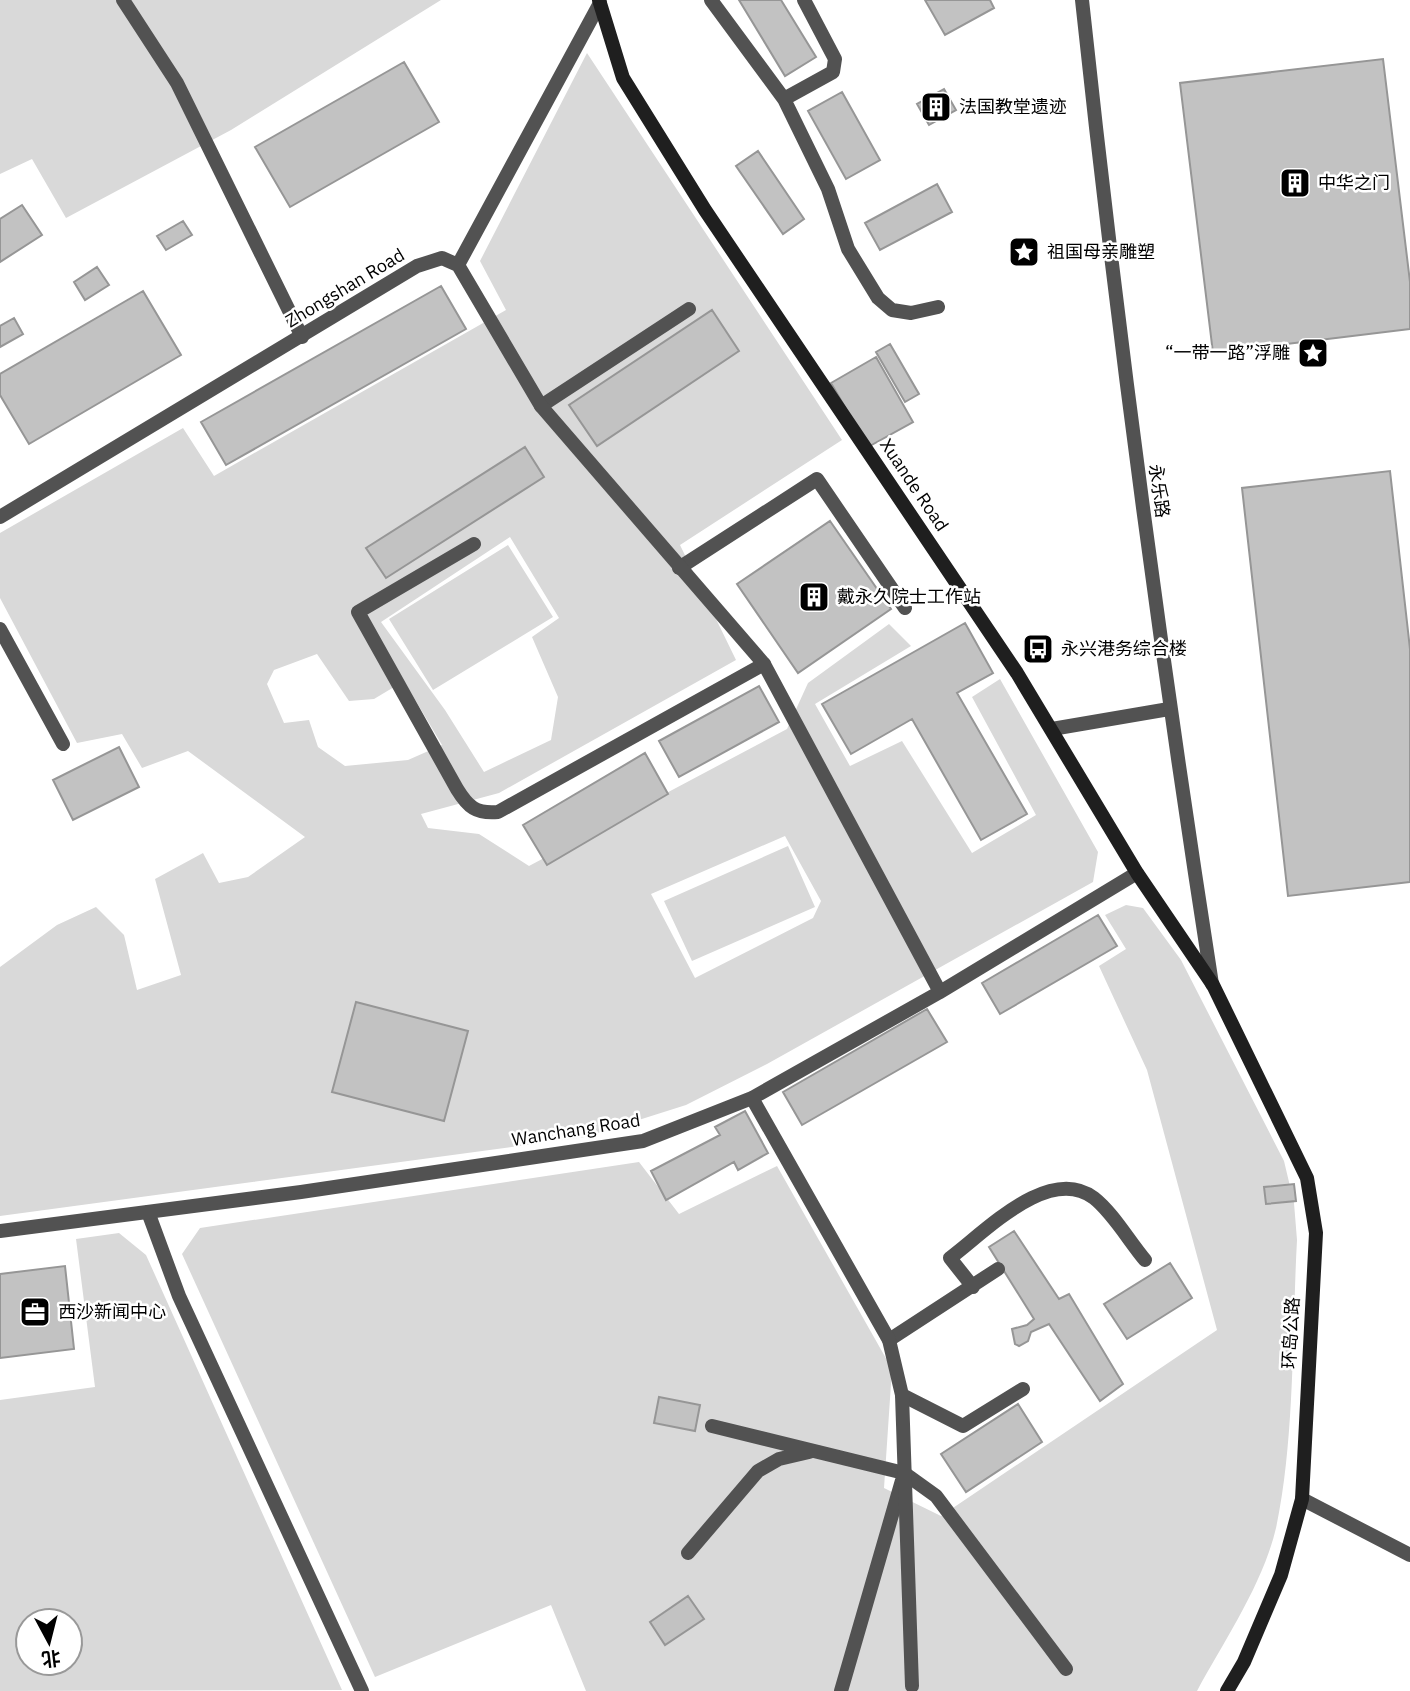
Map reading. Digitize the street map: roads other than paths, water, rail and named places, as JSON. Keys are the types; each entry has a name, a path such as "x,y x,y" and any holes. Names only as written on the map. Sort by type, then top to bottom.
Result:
{"street":[{"path":"123,0 177,83 302,337"},
{"path":"710,0 784,99 828,189 848,249 877,298 892,310 939,307"},
{"path":"784,99 833,72 835,59 804,0"},
{"name":"永乐路","path":"1082,0 1112,280 1169,709 1213,985"},
{"path":"599,2 458,265 541,406 764,664 940,992"},
{"name":"Xuande Road","path":"599,2 623,78 705,210 1052,729 1137,873 1213,985"},
{"name":"Zhongshan Road","path":"0,517 417,266 442,258 458,265"},
{"path":"541,406 689,309"},
{"path":"679,568 817,479 905,608"},
{"path":"474,544 358,612 468,807 485,814 498,812 764,664"},
{"path":"0,629 64,744"},
{"path":"1052,729 1169,709"},
{"name":"Wanchang Road","path":"0,1231 642,1141 752,1098 940,992 1137,873"},
{"name":"环岛公路","path":"1213,985 1307,1178 1316,1233 1302,1499 1281,1575 1244,1662 1227,1691"},
{"path":"752,1098 889,1340 902,1395 912,1686"},
{"path":"973,1287 950,1258 1045,1190 1066,1187 1084,1191 1096,1199 1145,1260"},
{"path":"148,1212 179,1296 362,1691"},
{"path":"889,1340 998,1269"},
{"path":"902,1395 963,1426 1023,1389"},
{"path":"712,1426 905,1473 936,1496 1066,1669"},
{"path":"688,1553 758,1471 779,1459 814,1451"},
{"path":"841,1691 905,1473"},
{"path":"1302,1499 1410,1555"}],"place":[{"name":"法国教堂遗迹","path":"936,107"},
{"name":"中华之门","path":"1295,183"},
{"name":"祖国母亲雕塑","path":"1024,252"},
{"name":"“一带一路”浮雕","path":"1313,353"},
{"name":"戴永久院士工作站","path":"814,597"},
{"name":"永兴港务综合楼","path":"1038,649"},
{"name":"西沙新闻中心","path":"35,1312"}]}
